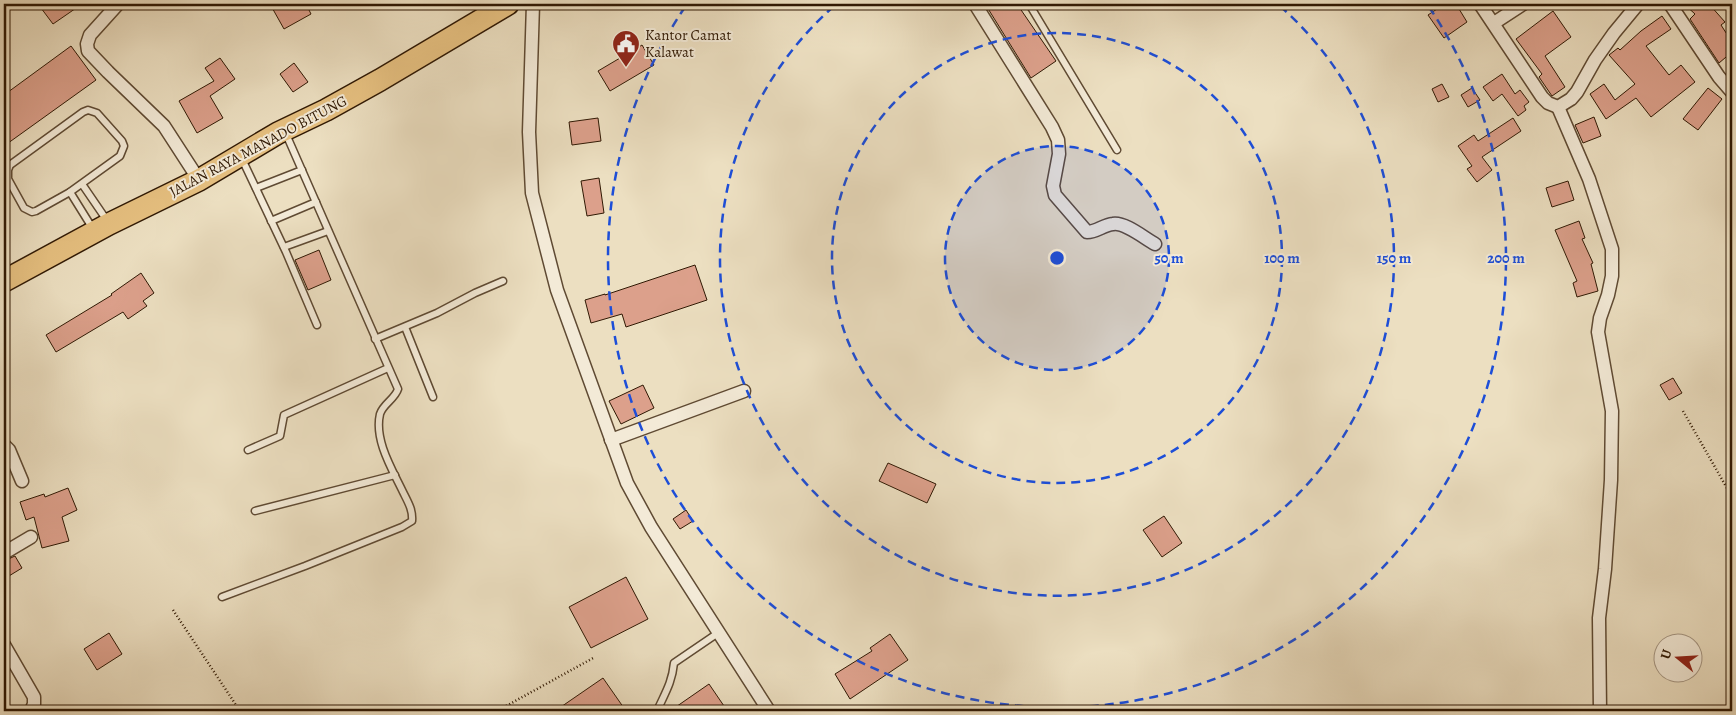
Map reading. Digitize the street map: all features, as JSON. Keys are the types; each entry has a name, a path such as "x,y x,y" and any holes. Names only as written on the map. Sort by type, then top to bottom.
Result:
{"highway":[{"name":"JALAN RAYA MANADO BITUNG","path":"4,280 102,228 199,180 284,130 326,110 380,80 508,4"}],"street":[{"path":"118,4 90,35 87,44 88,51 164,126 199,180"},
{"path":"532,4 529,132 532,193 557,290 627,483 651,527 769,711"},
{"path":"975,4 1052,127 1058,140 1059,154 1054,186 1055,195 1087,232 1093,232 1113,224 1127,227 1155,244"},
{"path":"1480,4 1542,97 1548,103 1558,107 1589,179 1612,249 1612,276 1598,332 1612,410 1611,480 1605,569 1599,618 1600,711"},
{"path":"1494,23 1523,4"},
{"path":"1558,107 1565,104 1577,92 1595,60 1638,4"},
{"path":"1670,4 1719,77 1732,92"},
{"path":"611,440 744,391"},
{"path":"4,445 22,481"},
{"path":"4,553 31,537"},
{"path":"4,645 34,697 31,711"}],"lane":[{"path":"1028,4 1117,150"},
{"path":"93,111 101,117 124,146 120,156 70,192 36,211 28,210 24,208 8,179 8,170 10,165 83,112 93,111"},
{"path":"222,597 305,566 409,524 412,521 412,511 395,475 381,437 379,423 382,409 396,395 398,389 284,130"},
{"path":"240,155 284,248 316,326"},
{"path":"256,188 302,170"},
{"path":"82,184 102,228"},
{"path":"70,192 102,228"},
{"path":"271,221 316,202"},
{"path":"284,248 328,231"},
{"path":"376,339 437,314 475,293 503,281"},
{"path":"405,327 433,397"},
{"path":"248,450 280,436 284,415 388,368"},
{"path":"255,511 395,475"},
{"path":"657,711 669,687 674,662 718,633"}],"path":[{"path":"1683,410 1732,497"},
{"path":"173,610 240,711"},
{"path":"497,711 595,657"}],"building":[{"path":"38,4 82,4 53,24"},
{"path":"270,4 306,4 311,14 284,29"},
{"path":"992,4 1017,4 1056,61 1031,78 987,7"},
{"path":"1433,4 1456,4 1467,22 1444,38 1428,15 1437,9"},
{"path":"1684,4 1709,4 1725,22 1721,25 1732,42 1732,52 1719,63 1690,19 1695,14"},
{"path":"1553,11 1571,37 1545,56 1565,87 1552,96 1539,77 1542,74 1516,39"},
{"path":"1662,16 1671,29 1646,46 1669,75 1681,65 1695,82 1651,117 1636,98 1606,119 1590,94 1604,84 1615,100 1635,84 1609,55 1618,48 1620,50 1641,31"},
{"name":"Kantor Camat Kalawat","path":"642,45 654,65 610,91 598,71"},
{"path":"71,46 96,80 4,146 4,95"},
{"path":"220,58 235,79 210,96 223,118 197,133 179,101 214,81 205,68"},
{"path":"294,63 308,82 293,92 280,74"},
{"path":"1502,74 1515,94 1520,90 1529,102 1524,106 1526,110 1518,116 1502,94 1493,101 1483,87"},
{"path":"1442,84 1449,97 1438,102 1432,89"},
{"path":"1472,88 1480,100 1468,107 1461,95"},
{"path":"1708,88 1722,99 1698,130 1683,119"},
{"path":"1594,117 1601,136 1583,143 1575,125"},
{"path":"598,118 601,141 572,145 569,122"},
{"path":"1513,118 1521,131 1482,157 1492,170 1477,182 1467,169 1472,166 1458,146 1474,135 1478,141"},
{"path":"599,178 604,213 587,216 581,181"},
{"path":"1568,181 1574,200 1552,207 1546,188"},
{"path":"1579,221 1585,238 1582,239 1593,263 1591,264 1598,291 1577,297 1573,283 1577,281 1555,230"},
{"path":"319,250 331,280 308,290 295,260"},
{"path":"695,265 707,300 626,327 622,314 591,323 585,300"},
{"path":"141,273 154,293 143,301 147,306 128,319 123,312 56,352 46,335 112,295"},
{"path":"1673,378 1682,393 1669,400 1660,385"},
{"path":"643,385 654,408 621,424 609,401"},
{"path":"888,463 936,484 927,503 879,481"},
{"path":"68,488 77,510 62,517 69,541 42,548 34,517 26,520 20,502 44,494 45,497"},
{"path":"686,510 693,521 680,529 673,519"},
{"path":"1164,516 1182,543 1162,557 1143,530"},
{"path":"15,556 22,568 4,579 4,561"},
{"path":"626,577 648,619 591,648 569,607"},
{"path":"109,633 122,654 97,670 84,649"},
{"path":"890,634 908,660 850,699 835,674 872,651 870,648"},
{"path":"603,678 626,711 555,711"},
{"path":"709,684 724,706 717,711 670,711"}],"place":[{"name":"Kantor Camat Kalawat","path":"626,68"}]}
